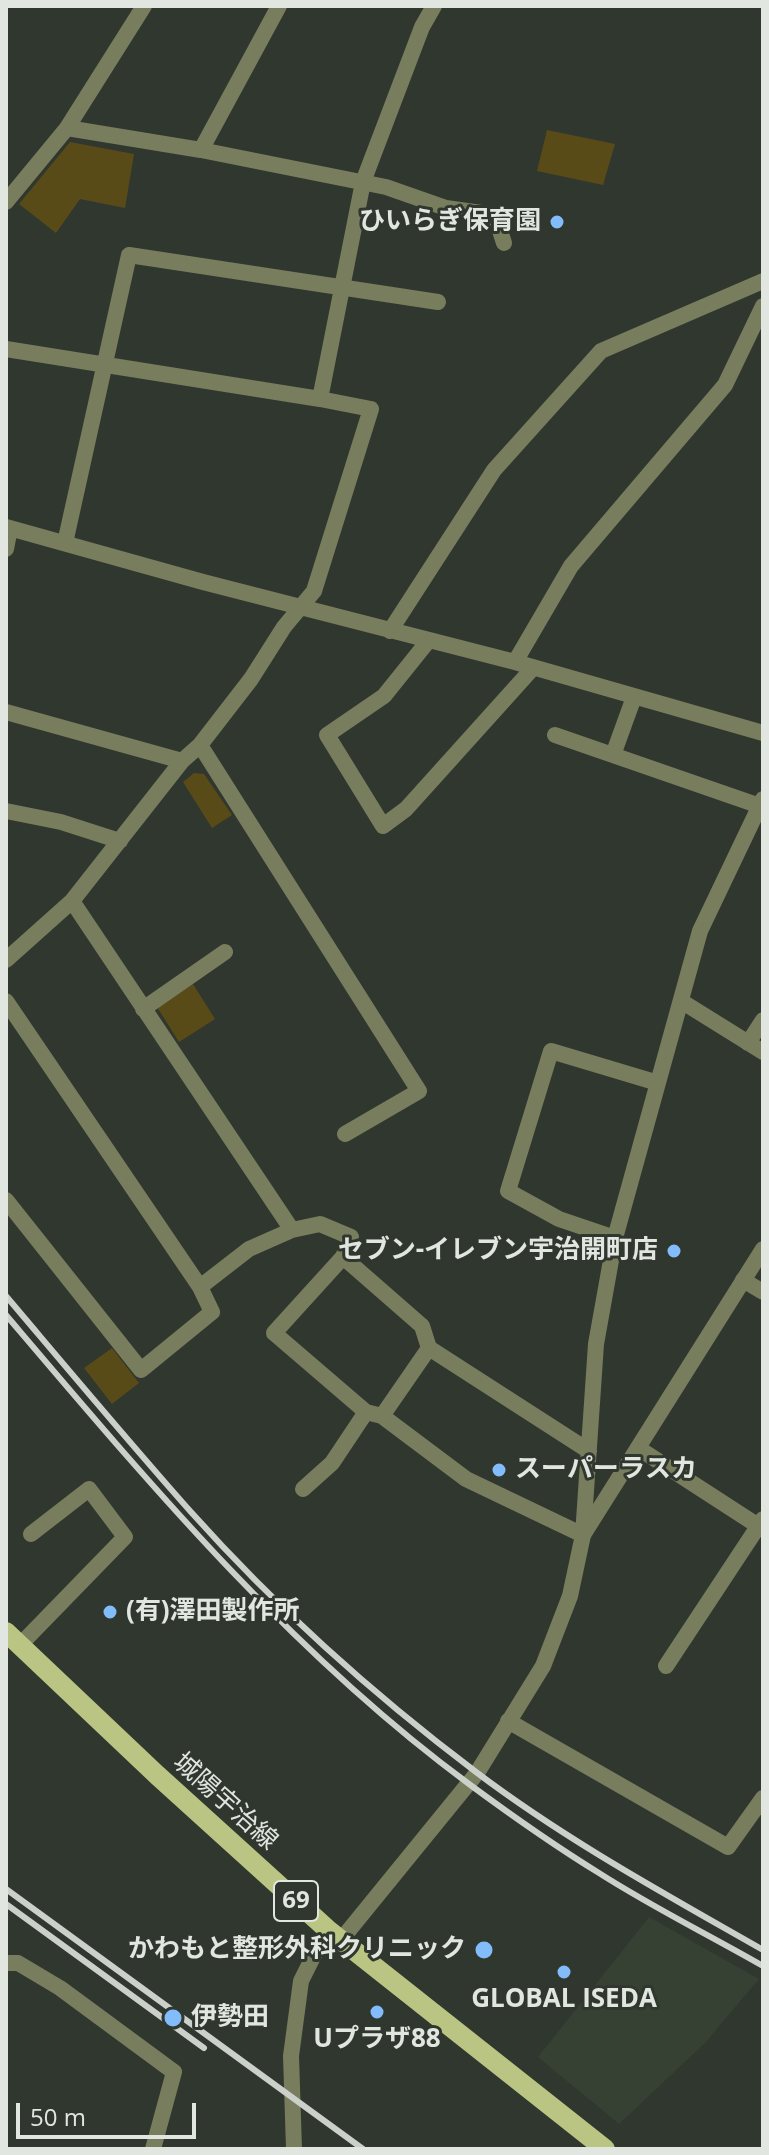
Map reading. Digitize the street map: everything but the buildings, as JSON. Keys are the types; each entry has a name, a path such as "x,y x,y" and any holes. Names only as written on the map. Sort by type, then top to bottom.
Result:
{"main road":[{"name":"城陽宇治線","path":"13,1639 157,1775 334,1934 605,2149"}],"street":[{"path":"6,202 67,128 144,6"},
{"path":"201,150 278,6"},
{"path":"320,399 363,182 422,27 434,6"},
{"path":"67,128 201,150 363,182 446,208 495,215 504,243"},
{"path":"65,543 129,255 438,302"},
{"path":"390,631 494,470 601,351 763,281"},
{"path":"515,662 571,566 725,385 763,306"},
{"path":"6,349 371,409 314,591 284,627 251,679 200,745 182,761 72,901 6,960"},
{"path":"6,549 8,528 515,662 763,733"},
{"path":"429,640 384,696 327,735 383,826 406,809 533,668"},
{"path":"613,755 634,697"},
{"path":"6,712 182,761"},
{"path":"294,2149 291,2056 301,1981 334,1934 477,1773 543,1666 570,1596 583,1535 596,1344 615,1238 700,931 762,804 555,735"},
{"path":"200,745 419,1091 345,1134"},
{"path":"6,811 61,822 120,841"},
{"path":"72,901 292,1230"},
{"path":"143,1009 225,952"},
{"path":"6,1001 200,1287 212,1312 141,1370 6,1200"},
{"path":"681,1001 763,1052"},
{"path":"748,1043 763,1020"},
{"path":"615,1238 559,1219 508,1191 551,1051 658,1083"},
{"path":"200,1287 249,1249 292,1230 320,1224 351,1237 343,1257 274,1333 374,1414 466,1479 583,1535"},
{"path":"583,1535 763,1249"},
{"path":"343,1257 422,1326 429,1348 589,1451"},
{"path":"743,1280 763,1292"},
{"path":"303,1489 332,1463 429,1348"},
{"path":"638,1448 762,1525 666,1666"},
{"path":"13,1639 125,1537 89,1489 31,1534"},
{"path":"508,1721 728,1847 763,1798"},
{"path":"6,1963 18,1963 60,1988 174,2072 153,2149"}],"shaded area":[{"path":"547,130 615,144 603,185 537,171"},
{"path":"70,142 134,154 125,208 80,199 56,233 19,204"},
{"path":"194,773 204,774 232,815 212,828 183,782"},
{"path":"193,984 215,1019 179,1042 157,1007"},
{"path":"112,1348 139,1383 112,1404 84,1368"},
{"path":"649,1917 759,1979 705,2043 619,2124 538,2057"}],"railway":[{"path":"6,1296 223,1547 363,1681 476,1772 545,1821 616,1866 763,1950"},
{"path":"6,1315 224,1563 342,1679 404,1733 469,1784 566,1852 639,1898 763,1966"},
{"path":"6,1889 363,2149"},
{"path":"6,1904 204,2048"}],"place":[{"name":"ひいらぎ保育園","path":"557,222"},
{"name":"セブン-イレブン宇治開町店","path":"674,1251"},
{"name":"スーパーラスカ","path":"499,1470"},
{"name":"(有)澤田製作所","path":"110,1612"},
{"name":"かわもと整形外科クリニック","path":"484,1950"},
{"name":"GLOBAL ISEDA","path":"564,1972"},
{"name":"Uプラザ88","path":"377,2012"},
{"name":"伊勢田","path":"173,2018"}]}
